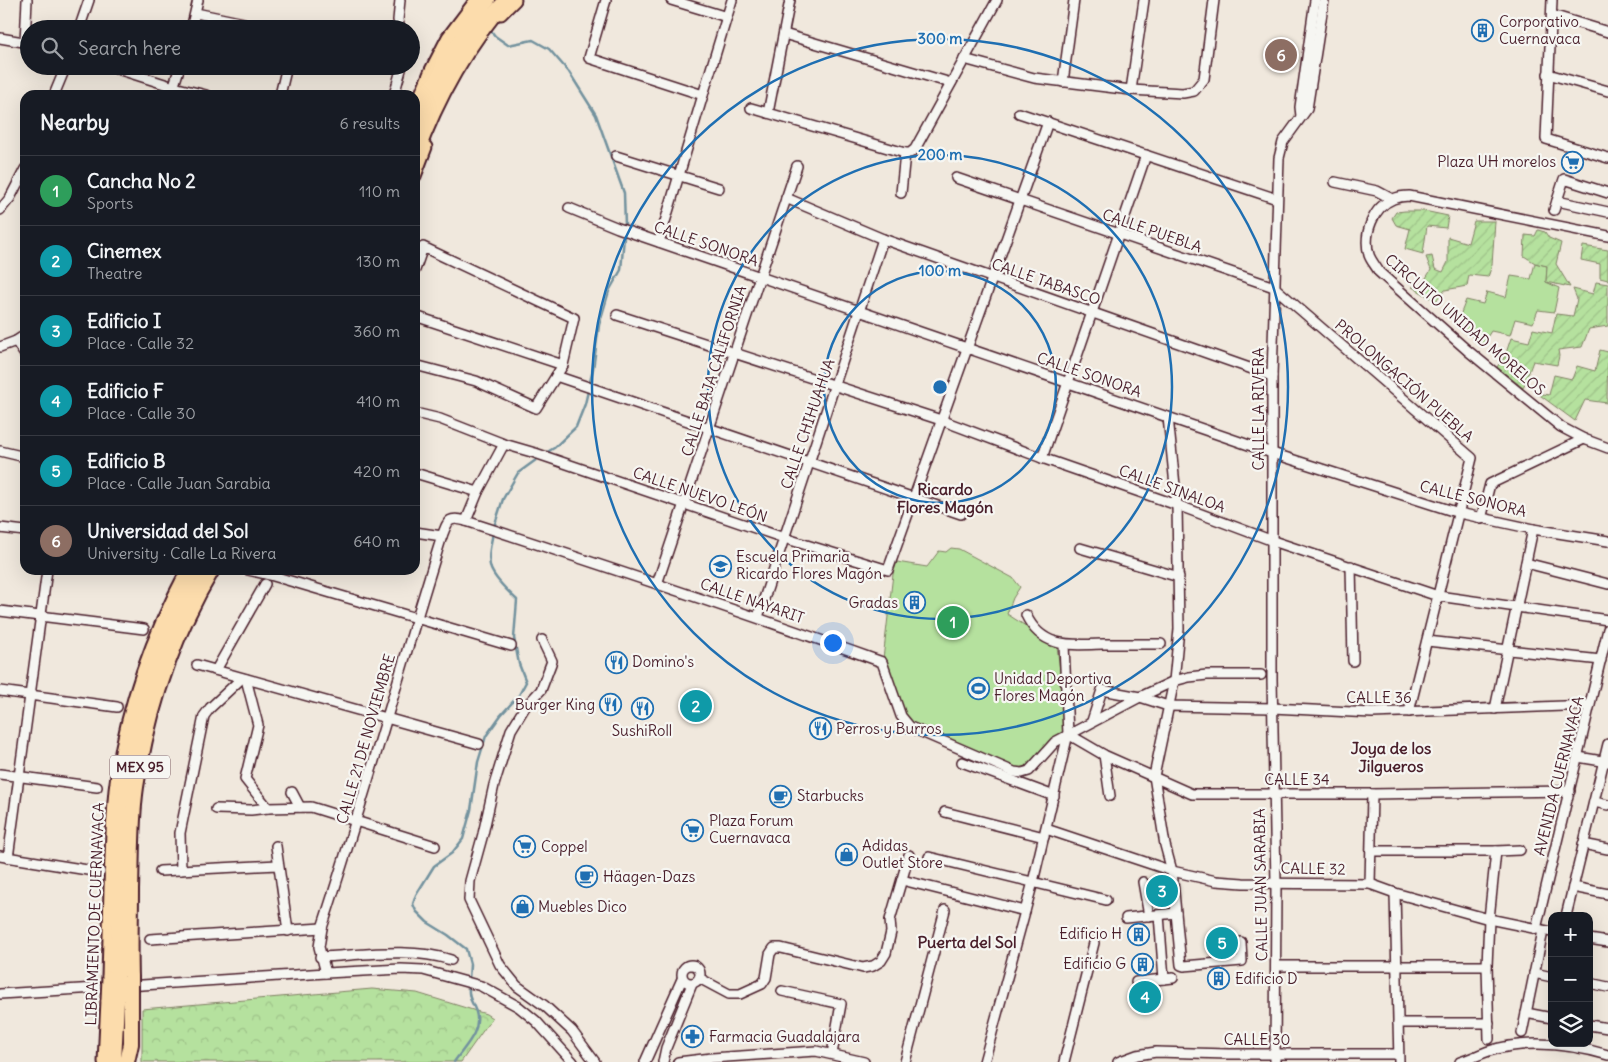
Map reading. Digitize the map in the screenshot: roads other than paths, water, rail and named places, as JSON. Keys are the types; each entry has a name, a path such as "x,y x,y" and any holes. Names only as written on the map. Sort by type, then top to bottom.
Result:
{"highway":[{"path":"420,145 488,0"},
{"path":"420,118 439,73 458,41 476,23 494,18 506,0"},
{"name":"MEX 95","path":"114,1062 112,977 121,831 136,725 151,672 171,621 209,575"},
{"name":"MEX 95","path":"127,1062 131,1044 130,950 136,788 149,720 165,669 183,624 210,575"},
{"path":"131,1044 133,1062"}],"main road":[{"path":"420,163 438,117 468,60 476,23 476,0"},
{"path":"494,18 515,0"},
{"path":"420,96 448,37 476,23"},
{"name":"LIBRAMIENTO DE CUERNAVACA","path":"112,977 112,830 116,789 126,730 138,683 162,622 185,575"},
{"name":"LIBRAMIENTO DE CUERNAVACA","path":"104,1062 112,1001"}],"street":[{"path":"27,0 27,20"},
{"path":"82,20 89,0"},
{"path":"194,20 198,0"},
{"path":"398,20 400,0"},
{"path":"606,0 589,58 703,95"},
{"path":"671,0 727,17"},
{"path":"659,242 732,0"},
{"path":"768,113 790,0"},
{"path":"751,108 910,153 915,149 997,0"},
{"path":"1063,82 1074,0"},
{"path":"1131,90 1144,0"},
{"path":"964,59 1034,78 1131,90 1183,93 1194,91 1204,79 1214,0"},
{"name":"CALLE LA RIVERA","path":"1306,94 1315,0"},
{"name":"CALLE LA RIVERA","path":"1272,708 1272,376 1280,151 1283,142 1302,116 1300,107 1306,94 1324,0"},
{"path":"1552,0 1546,139 1608,158"},
{"path":"196,13 230,20"},
{"path":"1552,15 1608,32"},
{"path":"784,34 951,83"},
{"path":"0,38 20,42"},
{"path":"1548,74 1608,91"},
{"path":"56,90 62,75"},
{"path":"131,75 170,90"},
{"path":"173,90 177,75"},
{"path":"281,90 285,75"},
{"path":"395,90 400,75"},
{"path":"1019,113 1277,199"},
{"path":"914,498 1048,122"},
{"path":"901,193 905,153"},
{"path":"1042,458 1146,155"},
{"path":"616,156 719,188"},
{"name":"CALLE BAJA CALIFORNIA","path":"657,584 797,166"},
{"name":"CALLE PUEBLA","path":"956,178 1274,287"},
{"path":"0,210 10,198 20,179"},
{"path":"1608,193 1564,179 1555,206 1608,212"},
{"path":"1335,182 1377,191 1392,199 1409,196 1608,236"},
{"name":"CALLE TABASCO","path":"786,198 883,239 1272,376"},
{"name":"CIRCUITO UNIDAD MORELOS","path":"1392,199 1381,207 1370,224 1367,240 1369,256 1379,272 1468,350 1561,427 1584,439 1608,448"},
{"name":"CALLE SONORA","path":"569,208 632,233 1272,453 1459,513 1533,529 1608,541"},
{"name":"CALLE CHIHUAHUA","path":"758,617 883,239"},
{"path":"420,256 423,247 574,318 563,365 536,408 476,381 420,365"},
{"name":"PROLONGACIÓN PUEBLA","path":"1274,287 1472,458 1459,513"},
{"name":"CALLE SINALOA","path":"617,314 941,420 1042,458 1177,504 1273,541 1438,596 1608,620"},
{"path":"420,318 563,365"},
{"path":"0,347 20,338"},
{"path":"16,341 20,347"},
{"path":"556,376 961,514"},
{"name":"CALLE NUEVO LEÓN","path":"420,414 440,419 504,444 784,538 888,570 914,498"},
{"path":"1168,417 1177,504 1179,629 1174,681 1154,776 1165,845 1172,871 1181,965 1242,961 1241,942"},
{"path":"1481,519 1490,484 1584,439"},
{"path":"466,521 478,492 504,444"},
{"path":"0,451 20,456"},
{"path":"420,475 478,492"},
{"path":"1410,712 1459,513"},
{"name":"CALLE NAYARIT","path":"455,518 758,617 882,662 901,716 910,727 1005,768 1022,772 1029,771 1055,742 1068,734"},
{"name":"CALLE 21 DE NOVIEMBRE","path":"326,973 319,947 322,928 357,821 386,718 442,536 447,524 455,518"},
{"path":"0,528 20,530"},
{"path":"1495,709 1533,529"},
{"path":"420,533 442,536"},
{"path":"1080,548 1179,577"},
{"path":"1526,563 1608,584"},
{"path":"1351,566 1353,661"},
{"path":"46,575 19,777 4,857 100,872"},
{"path":"270,575 512,646"},
{"path":"216,670 265,584"},
{"path":"0,611 144,629"},
{"path":"1026,615 1037,633 1064,645 1161,644"},
{"name":"AVENIDA CUERNAVACA","path":"1522,1033 1544,931 1570,791 1608,629"},
{"path":"542,640 552,661 541,690 525,707 511,730 494,786 470,881 469,900 500,965 517,986 545,1006 572,1031 596,1062"},
{"path":"1427,641 1601,660"},
{"path":"984,1062 1033,882 1068,734 1064,645"},
{"path":"197,665 479,744"},
{"path":"1068,734 1174,681 1207,675 1261,675"},
{"path":"244,678 258,725 244,779 268,808"},
{"path":"181,870 180,833 204,716 210,708 244,678"},
{"name":"CALLE 36","path":"1092,721 1102,690 1140,697 1168,706 1272,708 1372,713 1590,705"},
{"path":"0,691 117,707"},
{"name":"CALLE JUAN SARABIA","path":"1272,708 1276,883 1275,1058"},
{"name":"CALLE 34","path":"1068,734 1104,756 1192,794 1570,791"},
{"path":"1567,912 1594,802 1606,762 1608,744"},
{"path":"1104,756 1110,796"},
{"path":"1578,757 1606,762"},
{"path":"962,762 1054,796"},
{"path":"0,774 97,787"},
{"path":"292,792 300,807"},
{"path":"1370,884 1372,794"},
{"path":"1594,802 1608,805"},
{"path":"216,809 251,810 311,807 435,846"},
{"name":"CALLE 32","path":"945,812 1045,833 1172,871 1216,881 1370,884 1395,893 1490,919 1544,931"},
{"path":"1584,844 1608,849"},
{"path":"276,846 288,930"},
{"path":"1372,851 1520,850"},
{"path":"1489,1038 1487,966 1496,851"},
{"path":"682,979 686,983 696,981 729,994 740,994 762,984 766,978 770,954 774,948 781,948 863,968 873,966 881,961 886,953 891,932 890,920 909,855"},
{"path":"929,857 1106,900"},
{"path":"160,871 278,865"},
{"path":"902,880 1025,911"},
{"path":"1143,882 1149,916"},
{"path":"1573,887 1608,894"},
{"path":"1395,893 1399,1058"},
{"path":"905,1062 946,910"},
{"path":"1126,918 1176,913"},
{"path":"1136,982 1168,978 1159,915"},
{"path":"150,939 322,928"},
{"path":"1593,940 1608,942"},
{"path":"1064,1062 1094,943"},
{"path":"320,956 407,953 438,956 451,960"},
{"path":"645,1062 682,979 681,972 688,965 691,965 699,970 696,981 666,1048 663,1062"},
{"path":"1276,966 1487,966"},
{"path":"0,994 326,973 414,970 441,974 481,986 519,1007 536,1021 573,1062"},
{"path":"1534,973 1548,975"},
{"path":"1593,984 1608,987"},
{"path":"782,990 841,1004 832,1054"},
{"path":"1526,1013 1548,1017"},
{"path":"1398,1023 1489,1023"},
{"path":"1593,1026 1608,1028"},
{"path":"1460,1062 1490,1051 1534,1044 1582,1048 1608,1055"},
{"path":"678,1062 816,1051 864,1062"},
{"name":"CALLE 30","path":"1118,1062 1137,1059 1156,1052 1228,1058 1399,1058"}],"waterway":[{"path":"489,28 495,36 508,45 533,40 549,49 569,72 596,115 624,193 625,226 621,270 609,291 599,325 593,369 585,404 576,427 554,448 544,454"},
{"path":"494,527 503,499 518,473 540,457"},
{"path":"469,980 470,964 466,949 427,922 416,911 413,904 416,895 434,866 452,853 463,839 471,810 478,762 486,736 519,695 526,682 519,664 514,638 517,600 502,586 490,565 493,533"},
{"path":"454,1062 471,1039 477,1026 476,1012 470,997 469,985"}],"place":[{"name":"Corporativo Cuernavaca","path":"1483,31"},
{"name":"Universidad del Sol","path":"1281,55"},
{"name":"Plaza UH morelos","path":"1572,162"},
{"name":"Escuela Primaria Ricardo Flores Magón","path":"720,566"},
{"name":"Gradas","path":"914,603"},
{"name":"Cancha No 2","path":"953,622"},
{"name":"Domino's","path":"616,662"},
{"name":"Unidad Deportiva Flores Magón","path":"978,688"},
{"name":"Burger King","path":"611,705"},
{"name":"Cinemex","path":"696,706"},
{"name":"SushiRoll","path":"642,708"},
{"name":"Perros y Burros","path":"820,729"},
{"name":"Starbucks","path":"781,796"},
{"name":"Plaza Forum Cuernavaca","path":"693,830"},
{"name":"Coppel","path":"525,847"},
{"name":"Adidas Outlet Store","path":"846,855"},
{"name":"Häagen-Dazs","path":"587,877"},
{"name":"Edificio I","path":"1162,891"},
{"name":"Muebles Dico","path":"522,907"},
{"name":"Edificio H","path":"1138,934"},
{"name":"Edificio B","path":"1222,943"},
{"name":"Edificio G","path":"1142,964"},
{"name":"Edificio D","path":"1219,979"},
{"name":"Edificio F","path":"1145,997"},
{"name":"Farmacia Guadalajara","path":"693,1037"}],"district":[{"name":"Ricardo Flores Magón","path":"945,498"},
{"name":"Joya de los Jilgueros","path":"1391,757"},
{"name":"Puerta del Sol","path":"967,942"}]}
